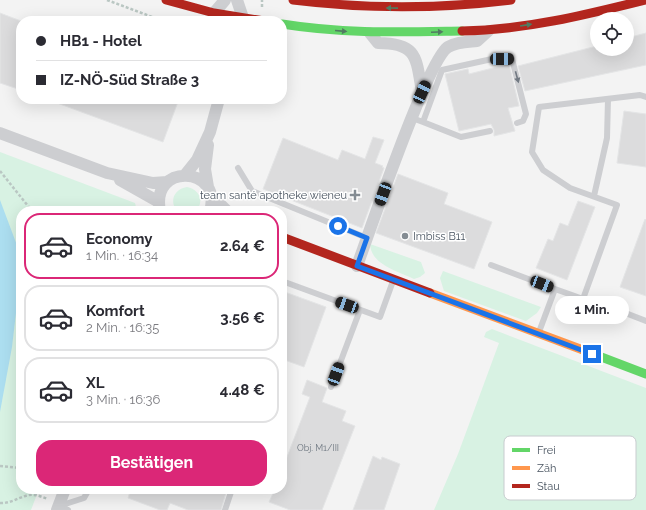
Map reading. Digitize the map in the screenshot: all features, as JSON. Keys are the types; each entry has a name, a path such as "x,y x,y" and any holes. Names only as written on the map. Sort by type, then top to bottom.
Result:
{"main road":[{"path":"166,0 211,16"},
{"path":"293,0 394,8 512,0"},
{"path":"287,25 313,29 370,34 488,31 578,17 646,0"},
{"path":"287,239 646,374"}],"street":[{"path":"215,16 225,0"},
{"path":"237,0 243,16"},
{"path":"357,266 367,238 417,120 422,92 437,60 447,47 461,42 477,41 488,31"},
{"path":"370,34 378,43 393,43 406,47 414,56 422,92"},
{"path":"212,206 205,169 210,132 218,104"},
{"path":"185,175 197,160 210,132"},
{"path":"0,134 106,173 153,183 167,182"},
{"path":"106,173 158,206"},
{"path":"160,206 160,193 167,182 175,177 185,175 195,176 203,181 223,206"},
{"path":"61,507 64,494"}],"lane":[{"path":"490,131 461,137 417,120 442,70 492,60 512,59 526,114 523,121 517,123"},
{"path":"491,265 583,299 617,205 570,188 543,170 532,152 539,107 640,96 646,97"},
{"path":"594,196 607,138 608,99"},
{"path":"238,168 252,191 367,238"},
{"path":"287,283 380,317 394,279"},
{"path":"539,334 555,289"},
{"path":"614,309 646,321"},
{"path":"331,387 360,310"},
{"path":"61,507 84,498 86,494"},
{"path":"225,510 230,494"}],"path":[{"path":"107,0 150,16"},
{"path":"0,171 28,206"},
{"path":"0,466 16,468"},
{"path":"0,503 5,504 28,496 37,495 61,507"}],"green space":[{"path":"0,152 135,203 136,206 16,206 16,494 37,494 31,510 0,510"},
{"path":"187,187 195,190 199,196 199,206 174,206 173,203 174,196 183,188"},
{"path":"370,244 421,262 425,273 414,279 393,270 375,257"},
{"path":"443,271 541,307 537,313 526,321 444,291 440,278"},
{"path":"492,329 646,388 646,510 434,510 458,454 499,343 484,337 486,332"}],"water":[{"path":"0,200 16,243 16,313 12,347 0,412"}],"building":[{"path":"0,13 16,19 16,88 0,83"},
{"path":"646,33 646,65 525,91 518,66 590,48 590,56 634,56 634,36"},
{"path":"509,64 519,106 508,108 515,131 494,136 494,130 491,124 459,131 445,74 468,69 469,74"},
{"path":"60,104 177,104 163,142"},
{"path":"624,111 646,114 646,167 617,163"},
{"path":"373,137 384,140 375,163 383,166 382,167 384,168 362,228 263,189 283,138 338,160 342,150 365,159"},
{"path":"398,174 448,193 444,204 492,222 474,269 376,233"},
{"path":"578,201 595,207 567,280 536,268 548,239 553,241 560,223 568,226"},
{"path":"645,219 646,220 646,296 620,287"},
{"path":"287,293 326,307 304,367 287,361"},
{"path":"307,380 327,388 322,402 346,411 342,421 355,426 322,510 290,510 269,502 273,494 287,494 287,457 310,397 302,394"},
{"path":"373,456 381,460 382,457 400,464 384,510 353,510"},
{"path":"129,494 226,494 221,510 188,510 170,503 167,510 160,510 128,498"}],"traffic: fast":[{"path":"287,25 350,31 462,31"},
{"path":"583,350 646,374"}],"traffic: slow":[{"path":"430,293 583,350"}],"traffic: jam":[{"path":"166,0 214,13 233,16"},
{"path":"293,0 348,5 402,7 456,5 511,0"},
{"path":"462,31 531,25 645,0"},
{"path":"287,239 430,293"}],"place":[{"name":"team santé apotheke wieneu","path":"355,195"},
{"name":"Imbiss B11","path":"405,236"}],"route":[{"path":"338,226 367,238 357,266 592,354"}]}
